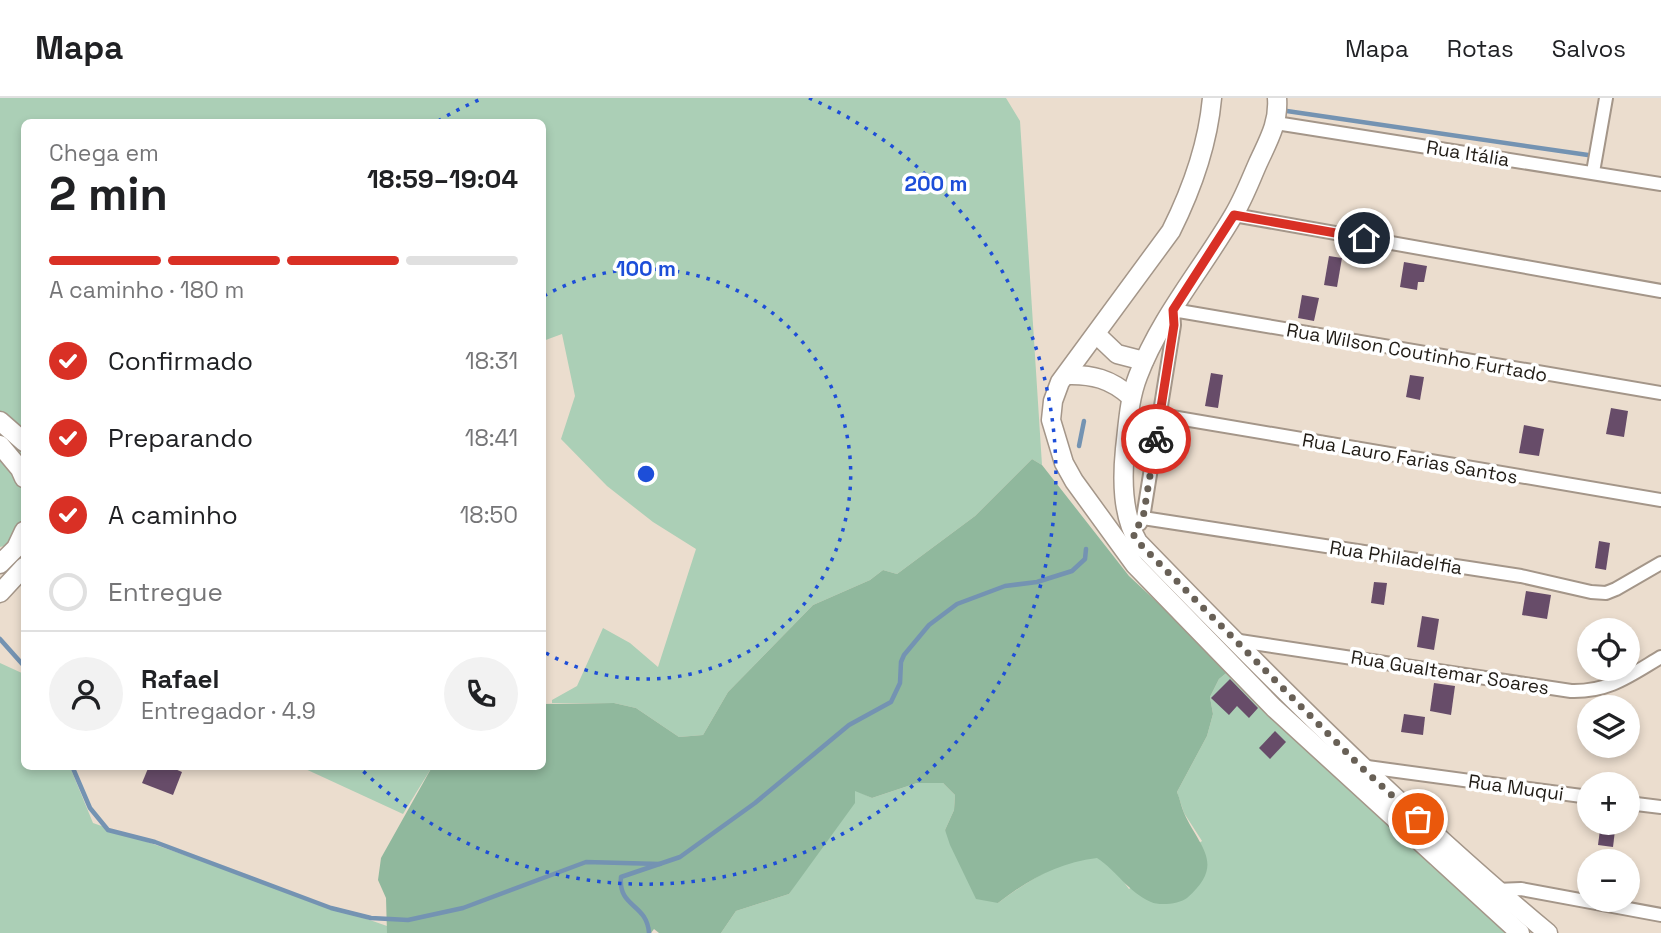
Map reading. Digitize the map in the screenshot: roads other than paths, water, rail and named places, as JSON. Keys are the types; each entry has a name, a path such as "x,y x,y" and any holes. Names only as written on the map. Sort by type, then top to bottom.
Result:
{"street":[{"path":"1212,98 1210,121 1180,213 1171,231 1146,269 1060,382 1053,401 1051,420 1064,463 1135,565 1274,708 1520,933"},
{"path":"1593,173 1606,98"},
{"path":"1277,110 1234,215 1144,361 1131,397 1124,460 1125,506 1133,534 1233,640 1360,766 1496,890 1548,933"},
{"name":"Rua Itália","path":"1277,110 1661,184"},
{"path":"1234,215 1661,291"},
{"path":"1133,534 1143,518 1174,325 1173,310"},
{"name":"Rua Wilson Coutinho Furtado","path":"1173,310 1661,393"},
{"path":"1096,334 1117,354 1144,361"},
{"path":"1066,375 1084,374 1103,378 1119,386 1131,397"},
{"name":"Rua Lauro Farias Santos","path":"1160,415 1661,500"},
{"path":"0,421 21,439"},
{"path":"0,445 21,470"},
{"name":"Rua Philadelfia","path":"1143,518 1521,576 1591,592 1606,593 1616,589 1661,563"},
{"path":"0,564 16,548 21,537"},
{"path":"0,593 21,570"},
{"name":"Rua Gualtemar Soares","path":"1233,640 1571,691 1605,688 1661,657"},
{"name":"Rua Muqui","path":"1360,766 1577,795"},
{"path":"1640,804 1661,807"},
{"path":"1496,890 1521,889 1661,915"}],"waterway":[{"path":"1280,110 1588,155"},
{"path":"1079,446 1084,421"},
{"path":"649,933 643,916 624,895 621,877 680,857 755,803 849,725 891,702 900,683 904,655 929,625 957,604 1005,586 1037,582 1072,571 1085,559 1086,549"},
{"path":"0,639 21,663"},
{"path":"74,770 90,808 108,830 155,842 331,908 371,918 408,920 463,908 586,862 660,864"}]}
